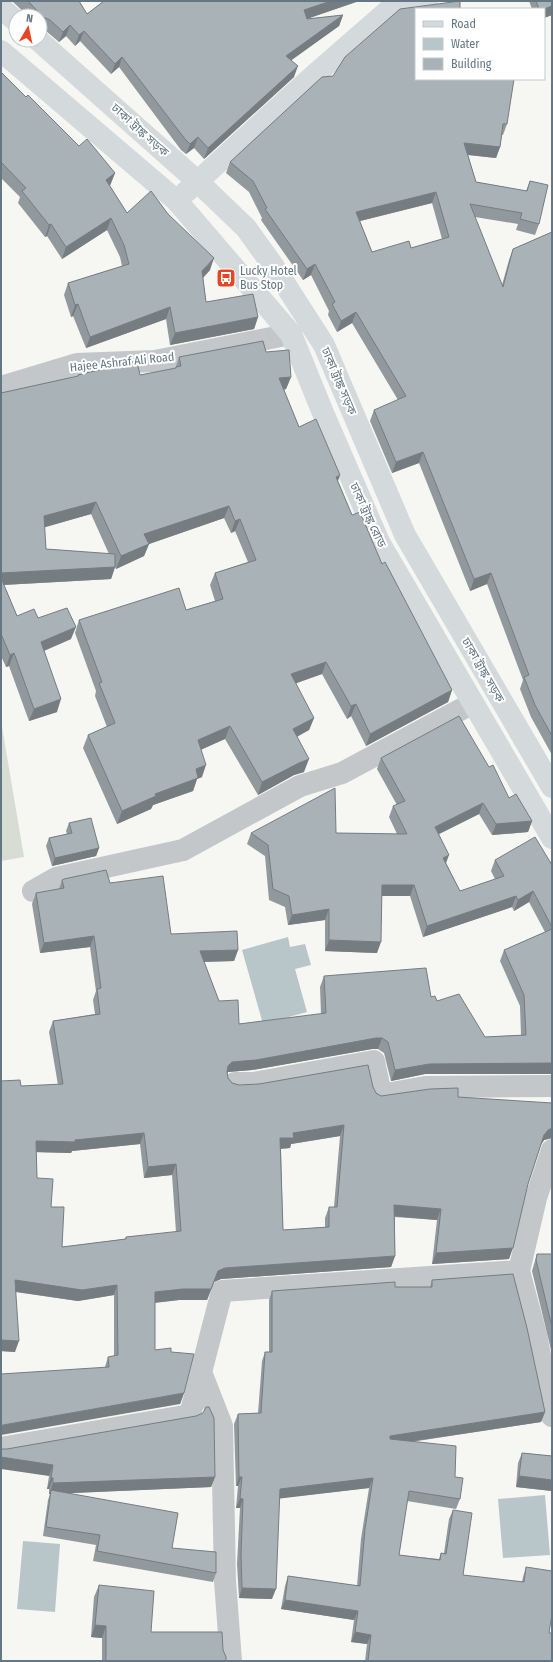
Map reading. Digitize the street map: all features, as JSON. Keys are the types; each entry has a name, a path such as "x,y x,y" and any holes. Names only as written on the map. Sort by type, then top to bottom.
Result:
{"main road":[{"path":"1,51 177,201 197,181 390,9 419,2"},
{"name":"ঢাকা ট্রাঙ্ক সড়ক","path":"47,48 197,181 246,228 274,267 324,345 405,535 552,787"},
{"name":"ঢাকা ট্রাঙ্ক রোড","path":"177,201 291,334 323,413 380,542 552,838"}],"street":[{"name":"Hajee Ashraf Ali Road","path":"1,387 77,364 155,361 291,334"},
{"path":"33,891 56,878 183,850 300,786 342,774 473,703"},
{"path":"235,1083 252,1083 374,1061 381,1095 425,1088 552,1086"},
{"path":"552,1150 536,1198 519,1271 536,1335 552,1416"},
{"path":"1,1448 190,1415 222,1290 519,1271"},
{"path":"201,1372 222,1426 224,1581 231,1661"}],"shaded area":[{"path":"1,721 24,857 1,861"}],"water":[{"path":"288,937 290,947 305,944 311,965 295,969 307,1012 263,1024 242,950"},
{"path":"545,1495 550,1555 503,1558 498,1499"},
{"path":"23,1541 60,1544 55,1612 17,1609"}],"building":[{"path":"28,1 79,1 87,14 104,1 331,1 304,10 307,19 343,15 286,56 298,66 208,148 198,137 190,144 185,139 122,57 115,64 84,31 79,35 70,25 63,32 48,19 48,8 35,8"},
{"path":"460,1 460,8 415,8 415,80 514,80 507,124 503,124 500,147 464,143 476,182 527,191 530,181 548,185 539,224 520,219 522,213 470,204 503,287 513,249 552,232 552,736 535,705 524,677 529,675 491,573 474,579 423,452 396,462 374,410 406,396 356,312 341,321 332,304 335,302 315,264 307,269 265,209 267,208 253,181 230,162 322,77 333,76 345,57 400,9","holes":["436,192 449,237 411,248 409,241 372,252 356,212"]},
{"path":"536,1 552,1 552,6 545,9 539,8"},
{"path":"1,72 26,97 28,95 79,146 87,139 115,173 106,180 127,213 151,191 168,214 214,258 202,271 206,302 253,294 258,317 175,333 170,307 90,337 78,304 75,305 68,283 129,264 124,245 111,218 66,247 51,224 49,225 22,191 26,188 1,162"},
{"path":"263,341 266,352 289,350 291,377 279,378 299,427 316,419 340,475 336,477 352,515 360,512 382,564 385,562 452,690 370,734 356,704 351,706 326,662 291,674 314,718 293,729 309,759 262,782 230,726 198,740 206,765 196,769 198,778 155,794 156,796 122,811 88,735 115,723 99,683 102,682 79,620 179,588 186,610 223,599 215,573 256,560 240,519 235,521 229,506 144,534 149,544 121,556 96,502 44,516 46,549 115,554 115,567 1,573 1,393 78,376 131,362 137,362 140,375 176,368 181,366 179,357"},
{"path":"1,578 17,616 34,609 38,618 67,608 76,627 41,642 61,699 34,709 14,653 10,655 1,634"},
{"path":"459,716 489,767 493,765 509,798 516,794 532,821 496,824 483,803 435,827 449,855 443,858 460,891 504,876 495,860 535,837 552,865 552,927 533,891 518,900 516,896 427,926 414,885 382,885 381,942 329,940 329,909 292,915 289,896 273,889 268,845 251,833 335,788 336,833 407,834 393,806 405,801 381,758"},
{"path":"91,818 99,848 55,858 49,838 72,833 69,823"},
{"path":"106,870 110,883 163,876 171,934 237,931 238,950 200,951 219,1001 238,1000 239,1024 326,1013 324,976 426,968 431,997 435,996 437,1001 459,994 485,1037 526,1035 524,995 504,950 552,929 552,1063 429,1064 395,1070 388,1042 382,1038 376,1038 256,1060 232,1062 228,1066 227,1072 228,1078 232,1083 239,1085 259,1084 368,1065 373,1087 376,1093 381,1096 430,1089 458,1088 458,1097 552,1103 552,1128 544,1135 528,1184 513,1248 436,1253 441,1209 394,1205 395,1256 225,1268 218,1271 211,1289 183,1289 155,1292 155,1350 171,1348 171,1352 194,1354 184,1393 1,1426 1,1374 109,1367 108,1357 118,1355 117,1285 82,1290 15,1280 19,1341 1,1340 1,1081 20,1080 21,1086 63,1084 53,1021 100,1014 97,989 101,988 94,936 44,943 36,893 64,888 62,880","holes":["344,1125 337,1207 329,1207 329,1227 283,1230 280,1138 294,1138 293,1133","144,1133 148,1167 176,1164 181,1231 126,1237 126,1239 62,1247 64,1207 51,1207 53,1179 37,1178 36,1141 75,1142 75,1140"]},
{"path":"537,1254 552,1254 552,1327 536,1260"},
{"path":"513,1274 527,1328 545,1412 390,1436 390,1439 456,1446 455,1477 463,1478 460,1499 409,1491 399,1555 440,1560 441,1553 446,1554 453,1510 472,1513 463,1575 524,1582 526,1567 552,1571 552,1614 549,1633 552,1633 552,1661 368,1661 371,1635 355,1632 358,1611 285,1600 288,1576 360,1586 365,1529 373,1478 280,1489 276,1589 242,1588 241,1554 243,1499 240,1498 242,1477 239,1477 238,1414 261,1413 265,1352 272,1352 272,1291 395,1282 395,1287 432,1287 432,1280"},
{"path":"206,1407 209,1407 214,1418 215,1477 53,1483 53,1478 51,1478 53,1465 1,1457 1,1449 196,1416 203,1413"},
{"path":"522,1453 552,1456 552,1480 519,1476"},
{"path":"51,1490 178,1513 172,1548 216,1552 216,1573 97,1551 100,1535 46,1527"},
{"path":"99,1585 154,1591 151,1632 222,1632 223,1650 226,1661 106,1661 106,1626 95,1625"}],"place":[{"name":"Lucky Hotel Bus Stop","path":"226,278"}]}
